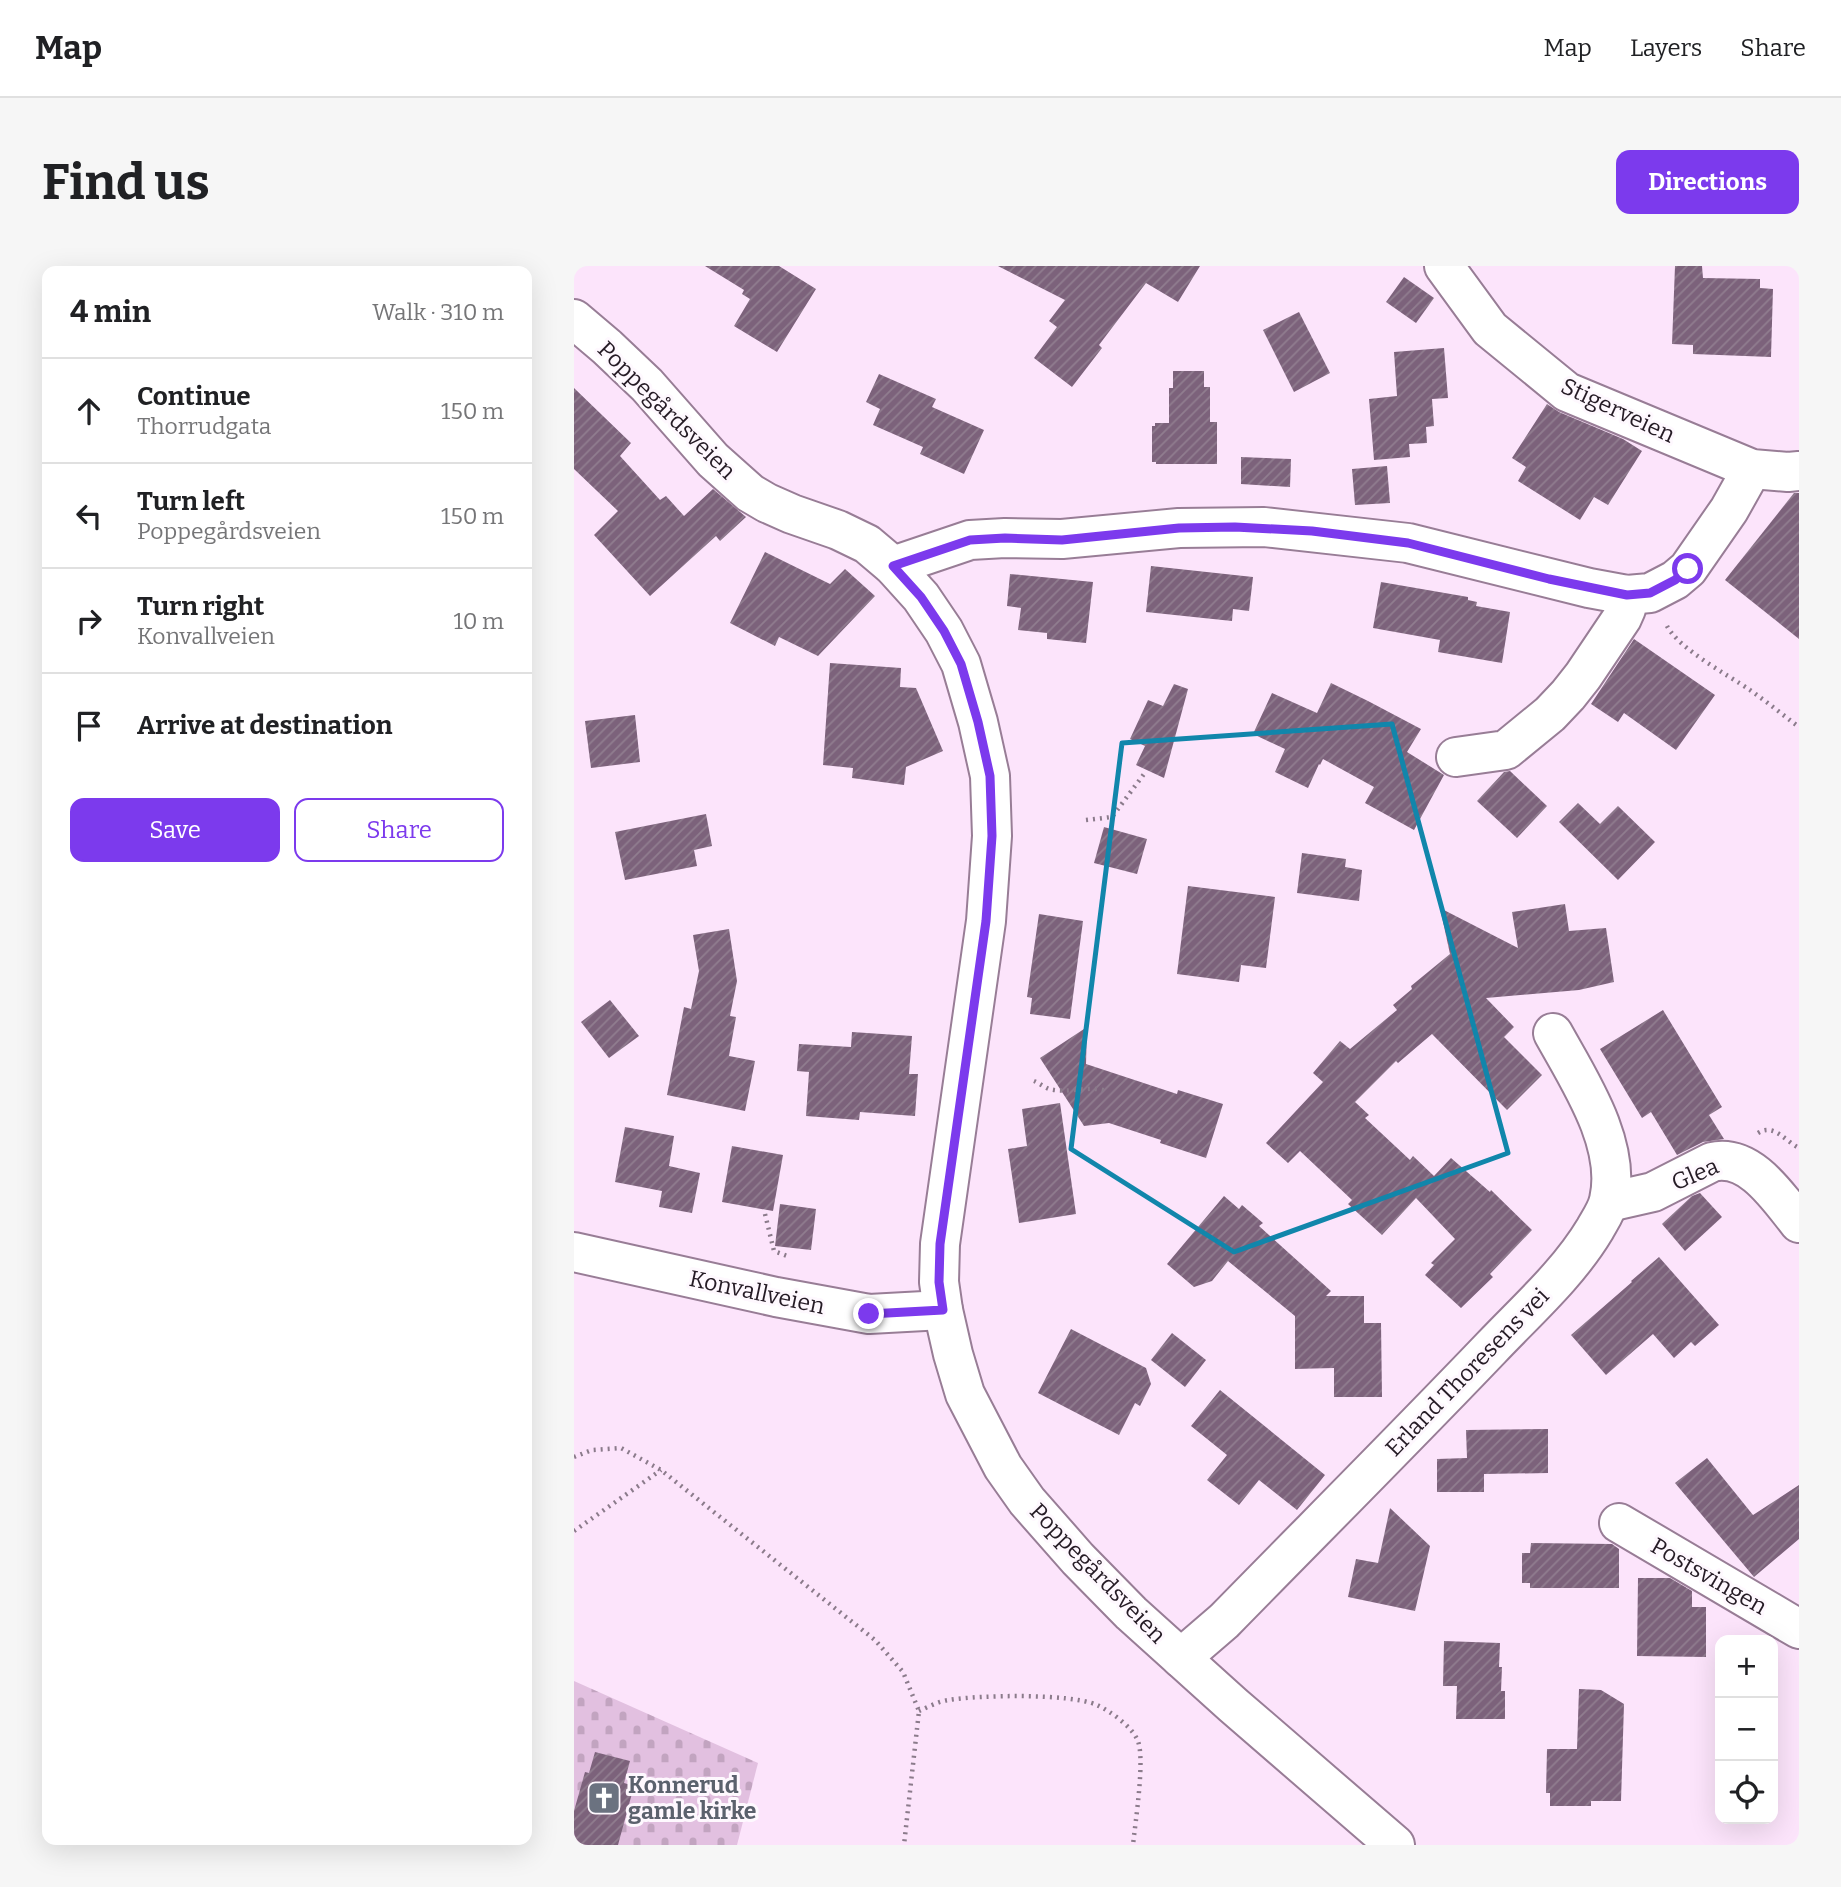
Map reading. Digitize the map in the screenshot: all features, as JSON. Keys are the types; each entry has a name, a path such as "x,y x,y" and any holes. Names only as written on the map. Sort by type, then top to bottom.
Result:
{"street":[{"name":"Stigerveien","path":"1451,269 1490,329 1567,392 1752,469"},
{"name":"Poppegårdsveien","path":"574,319 607,346 647,385 713,460 750,493 767,503 867,544 893,566 921,597 944,631 961,664 978,722 990,776 992,836 986,921 940,1244 939,1282 943,1310 965,1394 1003,1467 1027,1501 1078,1559 1131,1613 1395,1845"},
{"path":"1456,757 1506,750 1550,714 1583,676 1626,609 1639,594 1675,580 1688,569 1740,493 1752,469 1799,471"},
{"path":"893,566 970,540 1062,540 1179,528 1264,527 1408,543 1549,579 1639,594"},
{"name":"Erland Thoresens vei","path":"1181,1658 1224,1621 1557,1279 1588,1241 1609,1202 1611,1179 1604,1135 1595,1109 1553,1033"},
{"name":"Glea","path":"1609,1202 1653,1192 1721,1160 1738,1162 1755,1174 1799,1223"},
{"name":"Konvallveien","path":"574,1252 776,1297 869,1314 943,1310"},
{"name":"Postsvingen","path":"1619,1524 1799,1629"}],"path":[{"path":"1639,594 1672,635 1799,727"},
{"path":"1086,820 1112,817 1144,774"},
{"path":"1034,1081 1063,1091 1096,1088 1107,1091"},
{"path":"765,1214 774,1251 790,1257"},
{"path":"574,1457 592,1450 621,1448 661,1469 875,1640 903,1672 919,1711 904,1845"},
{"path":"574,1531 661,1469"},
{"path":"919,1711 946,1700 978,1697 1060,1698 1095,1704 1119,1718 1138,1740 1140,1772 1133,1845"}],"highlighted area":[{"path":"1392,724 1508,1153 1234,1252 1071,1149 1122,743"}],"green space":[{"path":"574,1681 758,1763 737,1845 574,1845"}],"building":[{"path":"705,266 779,266 816,289 777,352 734,326 750,299 742,294 744,290"},
{"path":"998,266 1200,266 1178,302 1146,283 1099,345 1102,348 1072,387 1034,358 1057,327 1049,321 1065,300"},
{"path":"1675,266 1702,266 1703,278 1760,279 1760,288 1773,289 1771,357 1693,354 1693,345 1672,344"},
{"path":"1404,277 1434,298 1416,323 1386,302"},
{"path":"1299,312 1330,373 1294,392 1263,330"},
{"path":"1444,348 1448,398 1432,399 1434,426 1426,427 1427,443 1409,444 1410,457 1374,460 1369,399 1397,396 1394,352"},
{"path":"1173,371 1204,371 1204,387 1210,387 1210,422 1217,422 1217,464 1152,462 1152,426 1155,426 1155,423 1169,423 1169,388 1173,388"},
{"path":"879,374 936,399 932,407 984,430 964,474 920,454 923,447 873,425 880,409 866,402"},
{"path":"574,388 631,443 620,456 660,500 666,496 684,516 713,489 746,517 720,541 716,536 650,596 594,535 618,511 574,469"},
{"path":"1547,404 1559,412 1623,439 1642,451 1608,505 1594,497 1580,520 1518,481 1526,467 1512,458"},
{"path":"1241,457 1291,459 1290,487 1241,484"},
{"path":"1387,466 1390,503 1355,505 1352,469"},
{"path":"1794,493 1799,493 1799,639 1725,580"},
{"path":"765,552 830,584 845,569 875,596 818,656 779,637 775,646 730,623"},
{"path":"1151,566 1253,577 1249,611 1233,609 1232,621 1146,612"},
{"path":"1010,574 1093,582 1086,643 1047,639 1047,633 1018,630 1021,608 1007,606"},
{"path":"1381,582 1468,597 1468,600 1477,602 1476,606 1510,612 1502,663 1438,652 1440,640 1373,628"},
{"path":"1634,639 1715,695 1676,750 1624,713 1618,722 1591,704"},
{"path":"830,663 901,668 900,687 916,688 943,751 906,767 904,785 852,778 853,768 823,765"},
{"path":"1331,683 1421,729 1407,752 1444,775 1414,830 1365,803 1374,787 1323,759 1308,788 1275,772 1285,749 1253,734 1272,693 1317,713"},
{"path":"1174,684 1188,689 1164,778 1136,765 1145,746 1130,739 1148,700 1163,706"},
{"path":"635,715 640,762 591,768 585,721"},
{"path":"1510,771 1547,806 1517,838 1477,801 1504,772"},
{"path":"1578,803 1600,824 1618,806 1655,842 1618,880 1559,822"},
{"path":"706,814 712,846 694,850 697,866 625,880 615,832"},
{"path":"1104,827 1147,839 1137,874 1094,863"},
{"path":"1302,853 1346,859 1345,867 1362,870 1359,901 1297,893"},
{"path":"1188,886 1275,897 1266,968 1241,965 1239,982 1177,974"},
{"path":"1565,904 1569,931 1606,928 1614,982 1579,990 1486,998 1514,1027 1504,1037 1542,1075 1507,1110 1432,1034 1398,1063 1396,1061 1355,1102 1369,1115 1365,1118 1410,1160 1413,1156 1434,1176 1451,1158 1490,1192 1491,1190 1532,1230 1490,1274 1493,1277 1461,1308 1425,1275 1434,1265 1431,1263 1455,1239 1416,1198 1382,1235 1348,1204 1352,1200 1300,1151 1288,1163 1266,1143 1323,1082 1313,1073 1340,1041 1350,1049 1397,1010 1393,1005 1412,989 1411,986 1450,954 1440,908 1518,948 1512,912"},
{"path":"1039,914 1083,921 1070,1019 1030,1014 1032,998 1027,997"},
{"path":"729,929 737,981 730,1016 736,1017 729,1056 755,1061 745,1111 667,1095 684,1007 691,1009 699,971 693,935"},
{"path":"610,1000 639,1036 609,1058 581,1022"},
{"path":"1663,1010 1722,1107 1709,1115 1724,1139 1703,1142 1677,1155 1651,1112 1642,1118 1600,1049"},
{"path":"1087,1027 1086,1064 1177,1094 1178,1090 1223,1104 1206,1158 1109,1123 1084,1126 1040,1058"},
{"path":"852,1032 912,1036 909,1074 918,1074 915,1116 860,1112 859,1120 806,1116 809,1072 797,1071 799,1044 851,1047"},
{"path":"1060,1103 1076,1214 1019,1223 1008,1149 1027,1146 1022,1109"},
{"path":"625,1127 674,1136 669,1166 700,1173 692,1213 659,1207 662,1191 615,1182"},
{"path":"732,1146 783,1155 773,1211 722,1202"},
{"path":"1700,1193 1722,1217 1685,1251 1662,1224 1692,1196"},
{"path":"1224,1196 1239,1209 1242,1205 1263,1223 1259,1226 1331,1291 1326,1296 1364,1296 1364,1323 1381,1323 1382,1397 1334,1397 1334,1368 1295,1369 1295,1316 1228,1261 1212,1281 1194,1287 1167,1264"},
{"path":"780,1204 816,1209 811,1250 775,1246"},
{"path":"1659,1257 1719,1325 1695,1346 1691,1342 1674,1358 1653,1334 1606,1375 1571,1335"},
{"path":"1071,1329 1146,1368 1151,1384 1140,1406 1135,1403 1119,1435 1038,1393"},
{"path":"1172,1333 1206,1360 1185,1387 1151,1360"},
{"path":"1220,1390 1325,1475 1297,1510 1259,1480 1239,1505 1207,1480 1227,1455 1191,1426"},
{"path":"1548,1429 1548,1473 1484,1474 1484,1492 1437,1492 1437,1459 1467,1458 1466,1430"},
{"path":"1707,1458 1753,1515 1799,1485 1799,1539 1754,1577 1675,1483"},
{"path":"1390,1508 1430,1546 1415,1611 1348,1597 1356,1559 1378,1563"},
{"path":"1531,1543 1612,1544 1619,1549 1619,1588 1530,1588 1530,1583 1522,1583 1522,1553 1530,1553"},
{"path":"1638,1578 1670,1578 1692,1591 1692,1607 1706,1607 1706,1657 1637,1656"},
{"path":"1444,1641 1500,1643 1499,1667 1502,1667 1501,1691 1505,1691 1505,1719 1456,1719 1457,1686 1443,1686"},
{"path":"1579,1689 1601,1690 1624,1704 1621,1801 1591,1801 1591,1806 1550,1806 1550,1793 1546,1793 1547,1749 1577,1749"},
{"name":"Konnerud gamle kirke","path":"595,1752 630,1761 624,1783 634,1786 618,1845 574,1845 574,1811 585,1772 589,1773"}],"place":[{"name":"Konnerud gamle kirke","path":"604,1798"}],"route":[{"path":"869,1314 943,1310 939,1282 940,1244 986,921 992,836 990,776 961,664 944,631 921,597 893,566 970,540 1062,540 1179,528 1264,527 1408,543 1549,579 1627,595 1650,593 1675,580 1688,569"}]}
